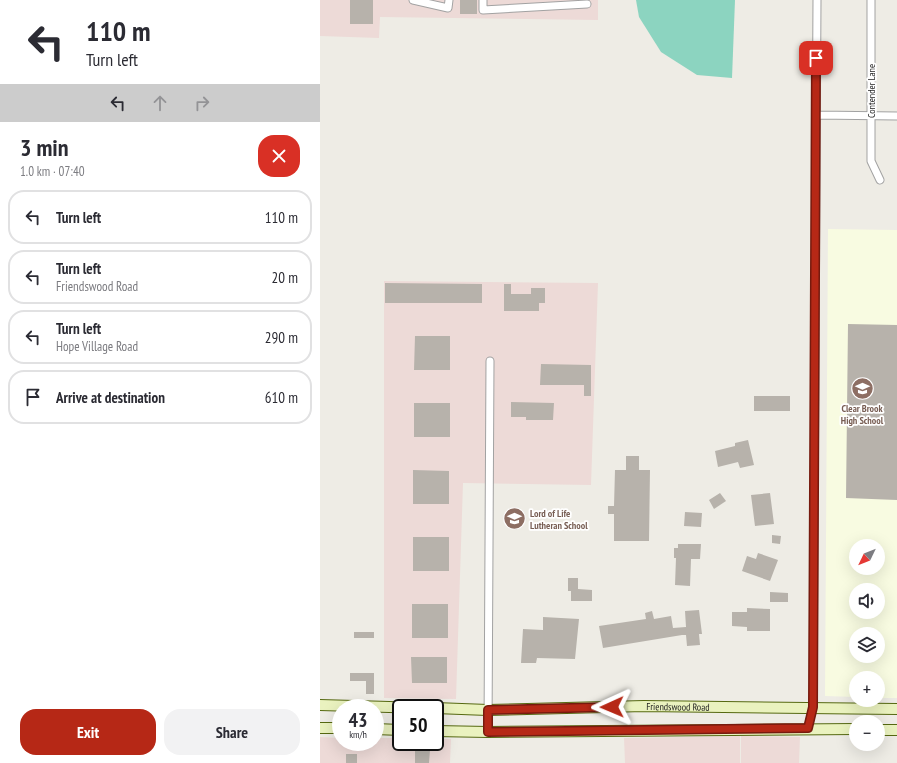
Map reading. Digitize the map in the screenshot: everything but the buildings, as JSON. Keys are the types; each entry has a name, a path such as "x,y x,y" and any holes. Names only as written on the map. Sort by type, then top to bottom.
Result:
{"main road":[{"path":"320,705 392,707"},
{"name":"Friendswood Road","path":"444,708 488,710 644,706 897,709"},
{"path":"320,728 332,728"},
{"path":"444,731 849,729"},
{"path":"885,730 897,730"}],"street":[{"path":"414,0 448,8 449,0"},
{"path":"483,0 483,10 587,4"},
{"path":"808,728 813,707 817,0"},
{"name":"Contender Lane","path":"871,0 872,160 880,180"},
{"path":"816,115 897,116"},
{"path":"488,732 490,361"}],"shaded area":[{"path":"320,0 598,0 598,20 380,17 379,38 320,36"},
{"name":"Clear Brook High School","path":"828,229 897,230 897,698 885,698 885,671 849,671 849,697 825,696"},
{"path":"384,281 598,283 591,485 463,483 456,699 384,698"},
{"path":"740,736 740,763 625,763 624,738"},
{"path":"741,736 800,737 799,763 741,763"},
{"path":"320,737 332,738 332,751 384,751 384,738 392,738 392,751 444,751 444,739 451,739 450,763 320,763"}],"green space":[{"path":"636,0 735,0 732,78 697,75 661,52 639,17"}],"place":[{"name":"Clear Brook High School","path":"862,388"},
{"name":"Lord of Life Lutheran School","path":"514,519"}],"route":[{"path":"612,707 488,710 488,732 808,728 813,707 816,325 816,58"}]}
